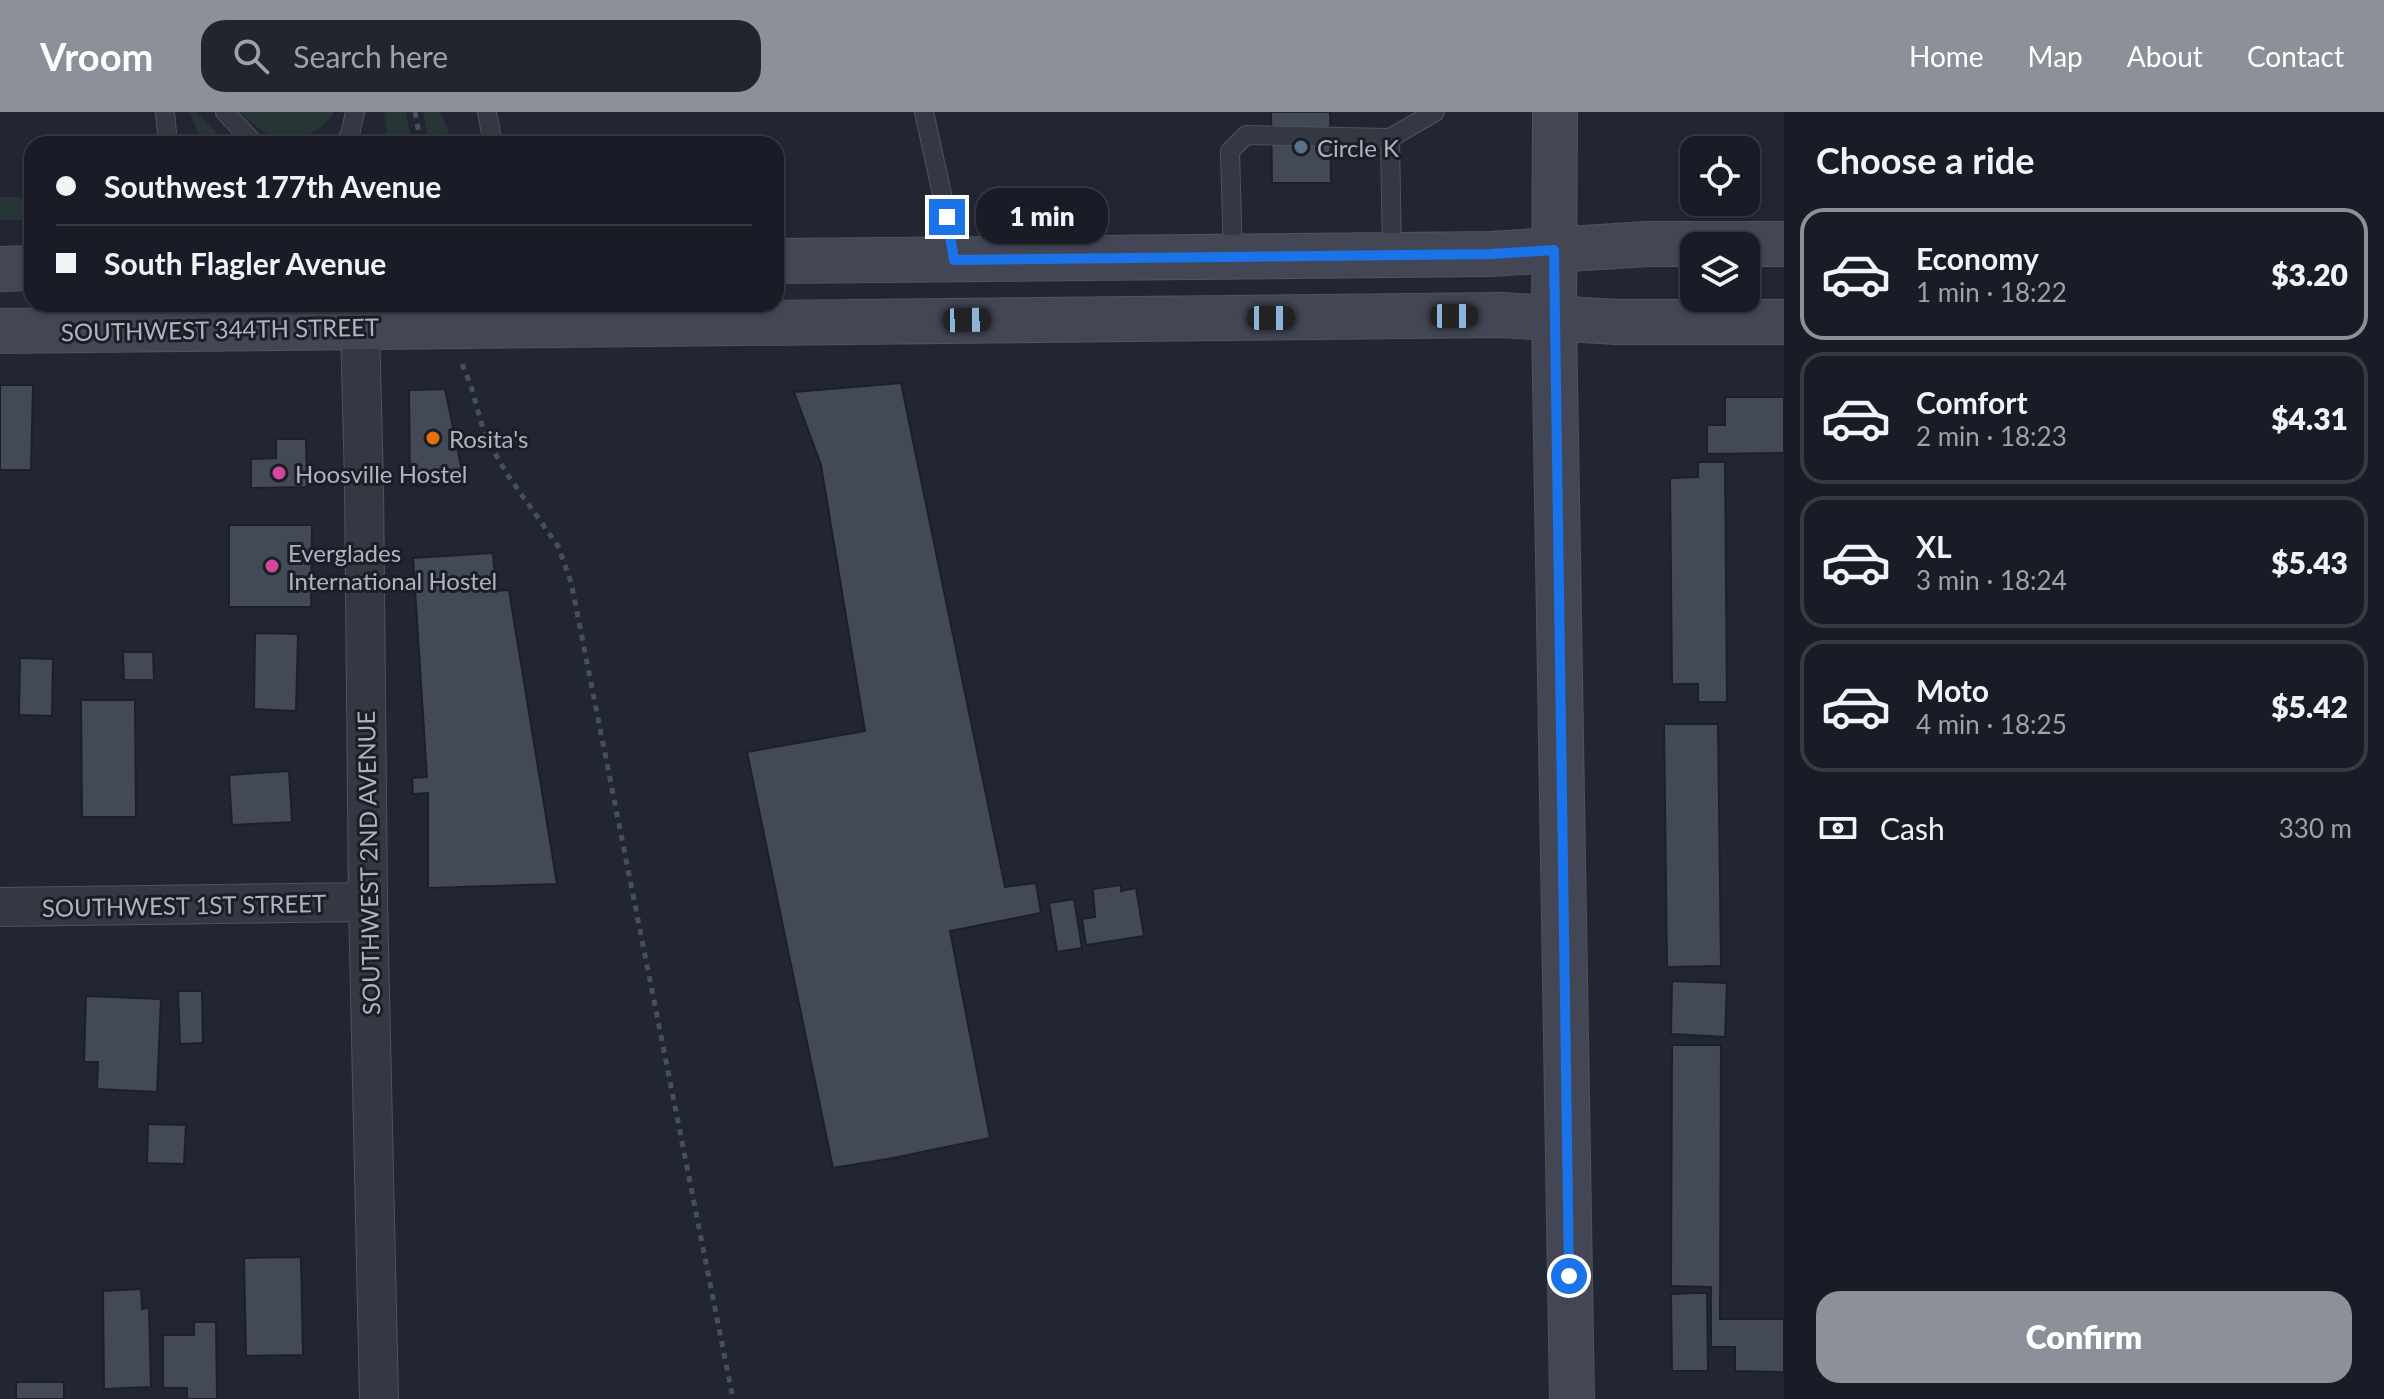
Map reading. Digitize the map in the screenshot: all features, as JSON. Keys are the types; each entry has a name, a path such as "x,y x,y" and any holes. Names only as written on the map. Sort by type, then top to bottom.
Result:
{"main road":[{"path":"1555,112 1554,318 1572,1399"},
{"path":"784,261 1491,254 1647,244 1784,244"},
{"path":"0,269 24,268"},
{"name":"SOUTHWEST 344TH STREET","path":"0,331 360,327 529,315 1502,315 1617,322 1784,322"}],"street":[{"name":"SOUTHWEST 2ND AVENUE","path":"360,327 379,1399"},
{"name":"SOUTHWEST 1ST STREET","path":"0,907 368,902"}],"lane":[{"path":"165,112 167,136"},
{"path":"225,112 248,136"},
{"path":"349,136 355,112"},
{"path":"487,112 492,136"},
{"path":"924,112 954,260"},
{"path":"1233,257 1230,151 1246,135 1390,138 1435,112"},
{"path":"1390,138 1392,255"}],"path":[{"path":"415,112 420,136"},
{"path":"461,360 485,436 507,474 558,546 574,593 733,1399"}],"shaded area":[{"path":"190,112 196,112 220,136 202,136"},
{"path":"240,112 334,112 314,132 305,136 275,136"},
{"path":"384,112 406,112 410,136 384,136 387,130"},
{"path":"423,112 440,112 450,136 428,136"},
{"path":"0,197 24,197 24,220 0,220"}],"building":[{"name":"Circle K","path":"1271,112 1330,112 1331,183 1272,183"},
{"path":"901,383 1005,887 1036,883 1041,913 950,931 990,1138 833,1168 747,752 865,731 821,465 794,392"},
{"path":"0,385 33,385 31,470 0,470"},
{"path":"445,389 465,485 410,486 409,390"},
{"path":"1725,397 1784,397 1784,453 1707,454 1707,425 1725,425"},
{"name":"Hoosville Hostel","path":"276,439 306,439 307,487 251,488 251,459 276,458"},
{"path":"1698,462 1725,462 1727,702 1698,702 1698,684 1672,684 1670,478 1698,477"},
{"path":"229,525 312,525 311,607 229,607"},
{"path":"493,553 496,591 509,590 557,884 428,888 428,793 413,794 412,778 427,777 413,558"},
{"path":"255,633 298,634 296,711 254,709"},
{"path":"123,652 153,652 154,680 124,680"},
{"path":"20,658 53,659 52,716 19,715"},
{"path":"81,700 135,700 136,817 82,817"},
{"path":"1664,724 1718,724 1721,966 1667,967"},
{"path":"289,771 292,822 232,825 229,775"},
{"path":"1121,885 1121,891 1136,888 1144,936 1086,945 1082,919 1095,917 1093,889"},
{"path":"1074,899 1082,948 1057,952 1049,903"},
{"path":"1672,981 1727,983 1725,1037 1671,1034"},
{"path":"178,991 202,991 203,1043 180,1044"},
{"path":"86,996 161,999 157,1092 97,1089 98,1062 84,1062"},
{"path":"1672,1045 1721,1045 1720,1319 1784,1319 1784,1372 1735,1371 1735,1347 1711,1347 1711,1287 1671,1286"},
{"path":"148,1124 186,1125 184,1164 147,1163"},
{"path":"301,1257 303,1355 246,1356 244,1258"},
{"path":"141,1289 142,1309 149,1308 151,1387 104,1389 103,1291"},
{"path":"1707,1293 1708,1371 1672,1371 1671,1294"},
{"path":"194,1322 216,1322 217,1399 187,1399 187,1388 163,1388 163,1335 194,1335"},
{"path":"16,1382 64,1382 64,1399 16,1399"}],"place":[{"name":"Circle K","path":"1301,147"},
{"name":"Rosita's","path":"433,438"},
{"name":"Hoosville Hostel","path":"279,473"},
{"name":"Everglades International Hostel","path":"272,566"}],"route":[{"path":"947,217 954,260 1491,254 1554,250 1569,1276"}]}
